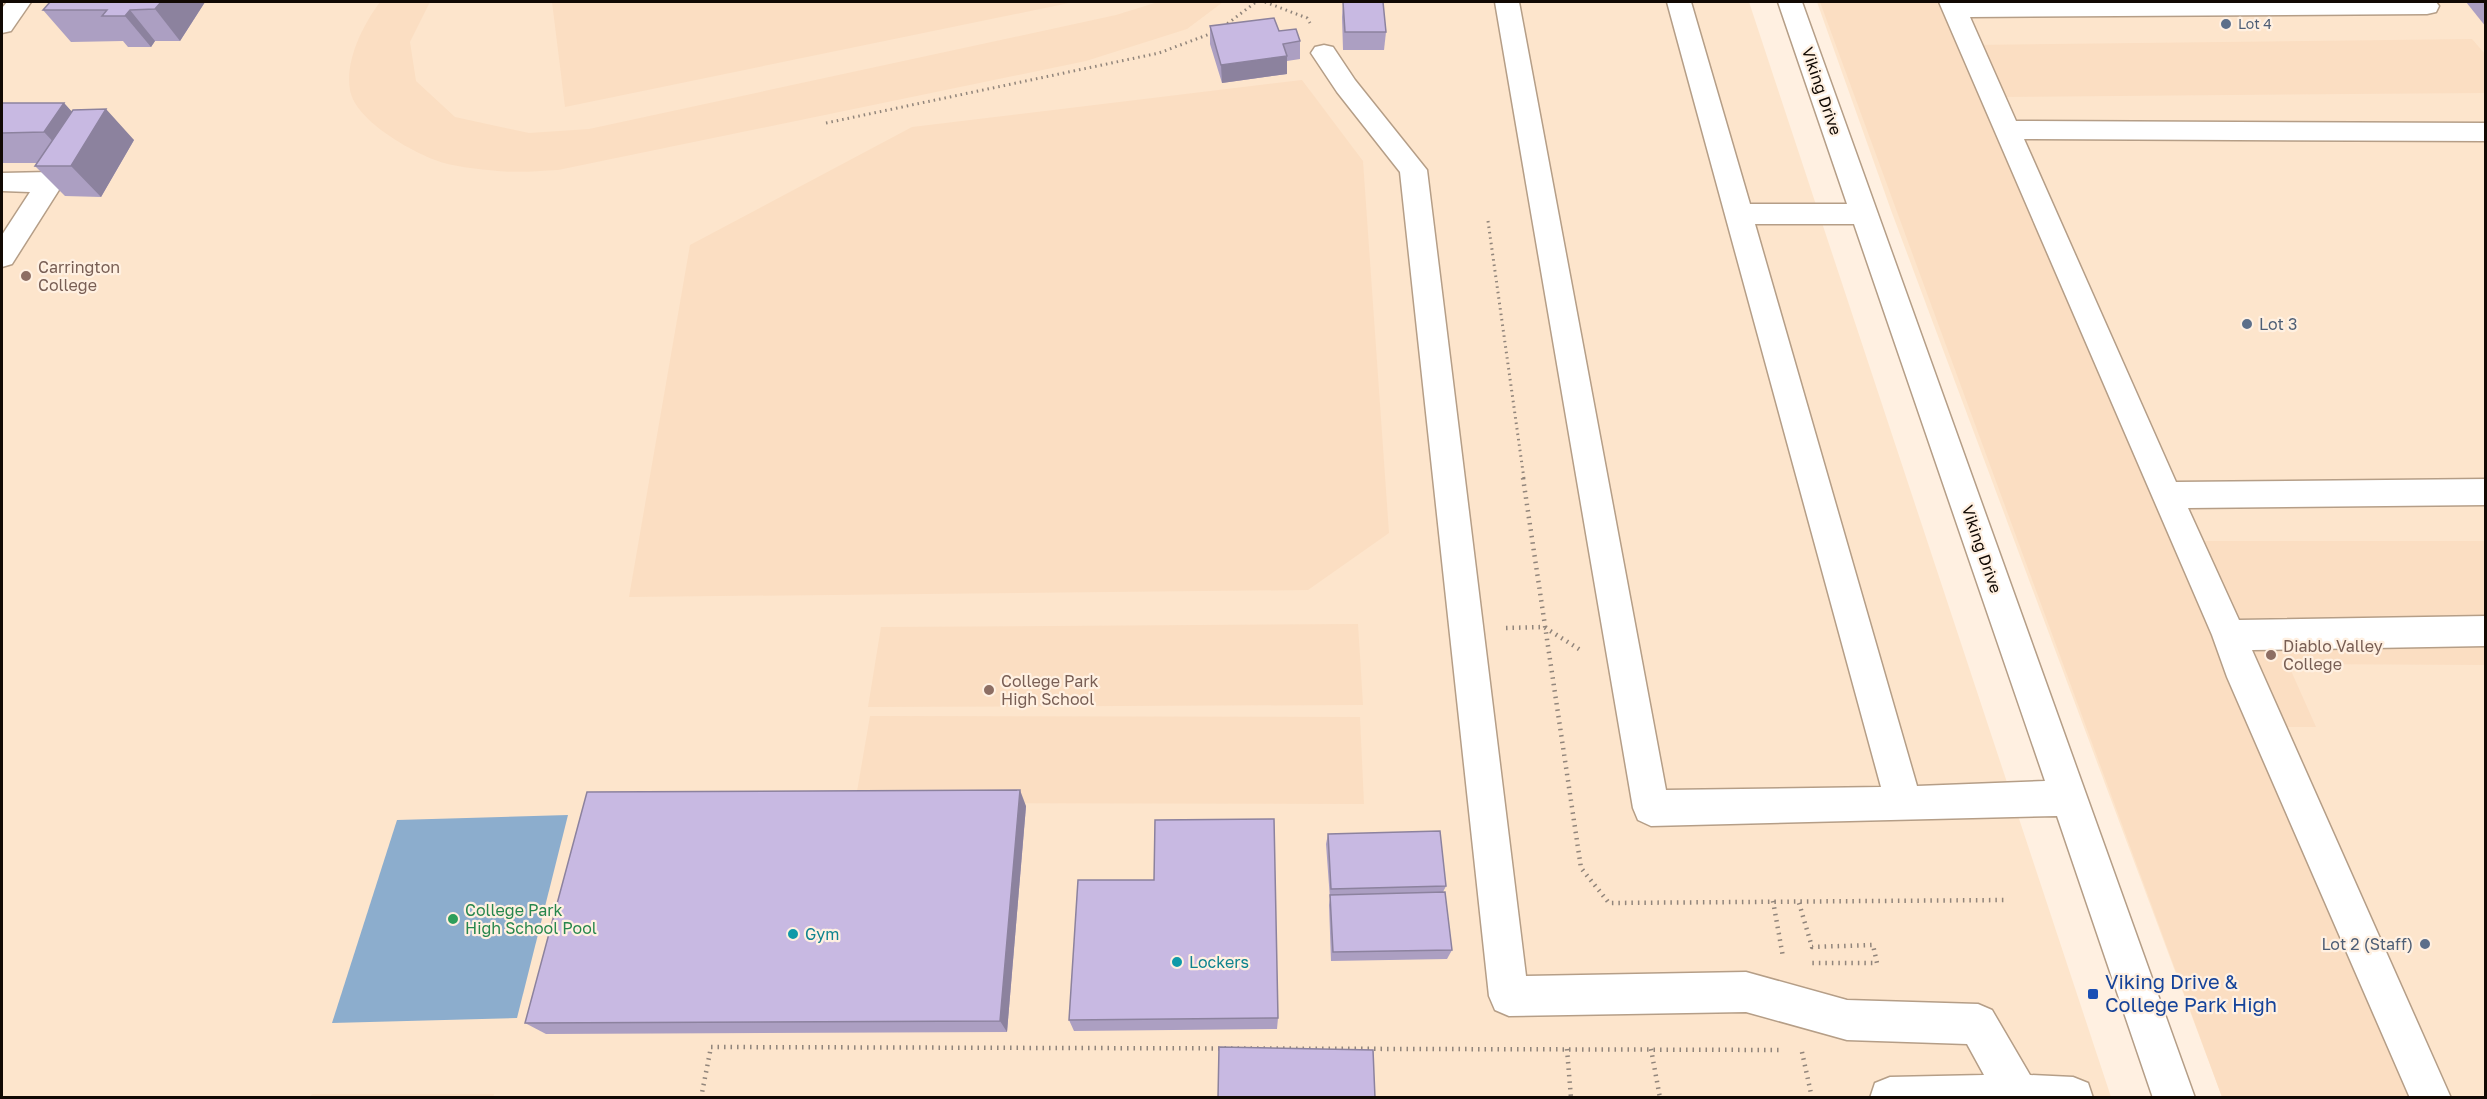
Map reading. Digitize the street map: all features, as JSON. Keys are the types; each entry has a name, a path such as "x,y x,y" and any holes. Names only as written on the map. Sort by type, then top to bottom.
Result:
{"street":[{"path":"2,25 19,2"},
{"path":"1507,2 1651,808 1904,804 2069,798"},
{"path":"1679,2 1904,804"},
{"name":"Viking Drive","path":"1790,2 2069,798 2168,1097"},
{"path":"2424,2 2427,6 1953,5 2229,635 2244,677 2431,1098"},
{"path":"1324,53 1346,86 1413,170 1509,996 1746,992 1847,1020 1978,1024 2018,1095"},
{"path":"2006,130 2486,132"},
{"path":"2,182 50,182 2,257"},
{"path":"1738,214 1865,214"},
{"path":"2167,495 2486,492"},
{"path":"2229,635 2486,631"},
{"path":"1890,1098 2018,1095 2073,1098"}],"path":[{"path":"826,123 1159,53 1218,31 1256,2"},
{"path":"1264,2 1307,18 1324,53"},
{"path":"1773,902 1785,963"},
{"path":"701,1098 711,1047 1801,1050"},
{"path":"1568,1049 1570,1098"},
{"path":"1651,1049 1660,1098"}],"shaded area":[{"name":"College Park High School","path":"2,2 1749,2 2111,1097 2,1098"},
{"path":"380,2 430,2 410,42 416,81 455,117 529,133 589,129 1116,15 1158,2 1223,2 1187,29 1086,61 558,170 513,172 466,167 435,160 398,141 372,123 362,112 350,90 350,67 367,21"},
{"path":"552,2 1074,2 565,107"},
{"name":"Diablo Valley College","path":"1817,2 2485,2 2485,1097 2222,1097 1892,213"},
{"path":"1820,2 1951,2 1971,45 2472,39 2485,54 2485,93 1994,97 2187,541 2485,541 2485,665 2288,664 2316,727 2269,727 2431,1097 2222,1097"},
{"path":"1302,80 1363,161 1389,533 1308,590 629,597 690,245 912,127"},
{"path":"1358,624 1363,705 868,707 881,627"},
{"path":"870,716 1360,717 1364,804 855,803"},
{"path":"312,1094 494,1094 493,1098 310,1097"}],"water":[{"name":"College Park High School Pool","path":"568,815 517,1018 332,1023 397,820"}],"building":[{"path":"50,2 161,2 155,9 130,10 125,16 102,16 107,10 43,10"},
{"path":"1343,2 1383,2 1386,32 1345,32"},
{"path":"1274,18 1279,31 1296,29 1300,41 1283,44 1287,56 1221,65 1210,26"},
{"path":"2,103 64,103 44,132 2,133"},
{"path":"106,109 71,166 35,166 73,110"},
{"name":"Gym","path":"1020,790 1000,1021 525,1023 587,792"},
{"name":"Lockers","path":"1274,819 1278,1018 1069,1020 1078,880 1154,880 1155,820"},
{"path":"1440,831 1446,886 1331,889 1328,834"},
{"path":"1445,892 1452,950 1333,952 1330,895"},
{"path":"1219,1047 1373,1050 1375,1098 1218,1098"}],"place":[{"name":"Lot 4","path":"2226,24"},
{"name":"Carrington College","path":"26,276"},
{"name":"Lot 3","path":"2247,324"},
{"name":"Diablo Valley College","path":"2271,655"},
{"name":"College Park High School","path":"989,690"},
{"name":"College Park High School Pool","path":"453,919"},
{"name":"Gym","path":"793,934"},
{"name":"Lot 2 (Staff)","path":"2425,944"},
{"name":"Lockers","path":"1177,962"},
{"name":"Viking Drive & College Park High","path":"2093,994"}]}
